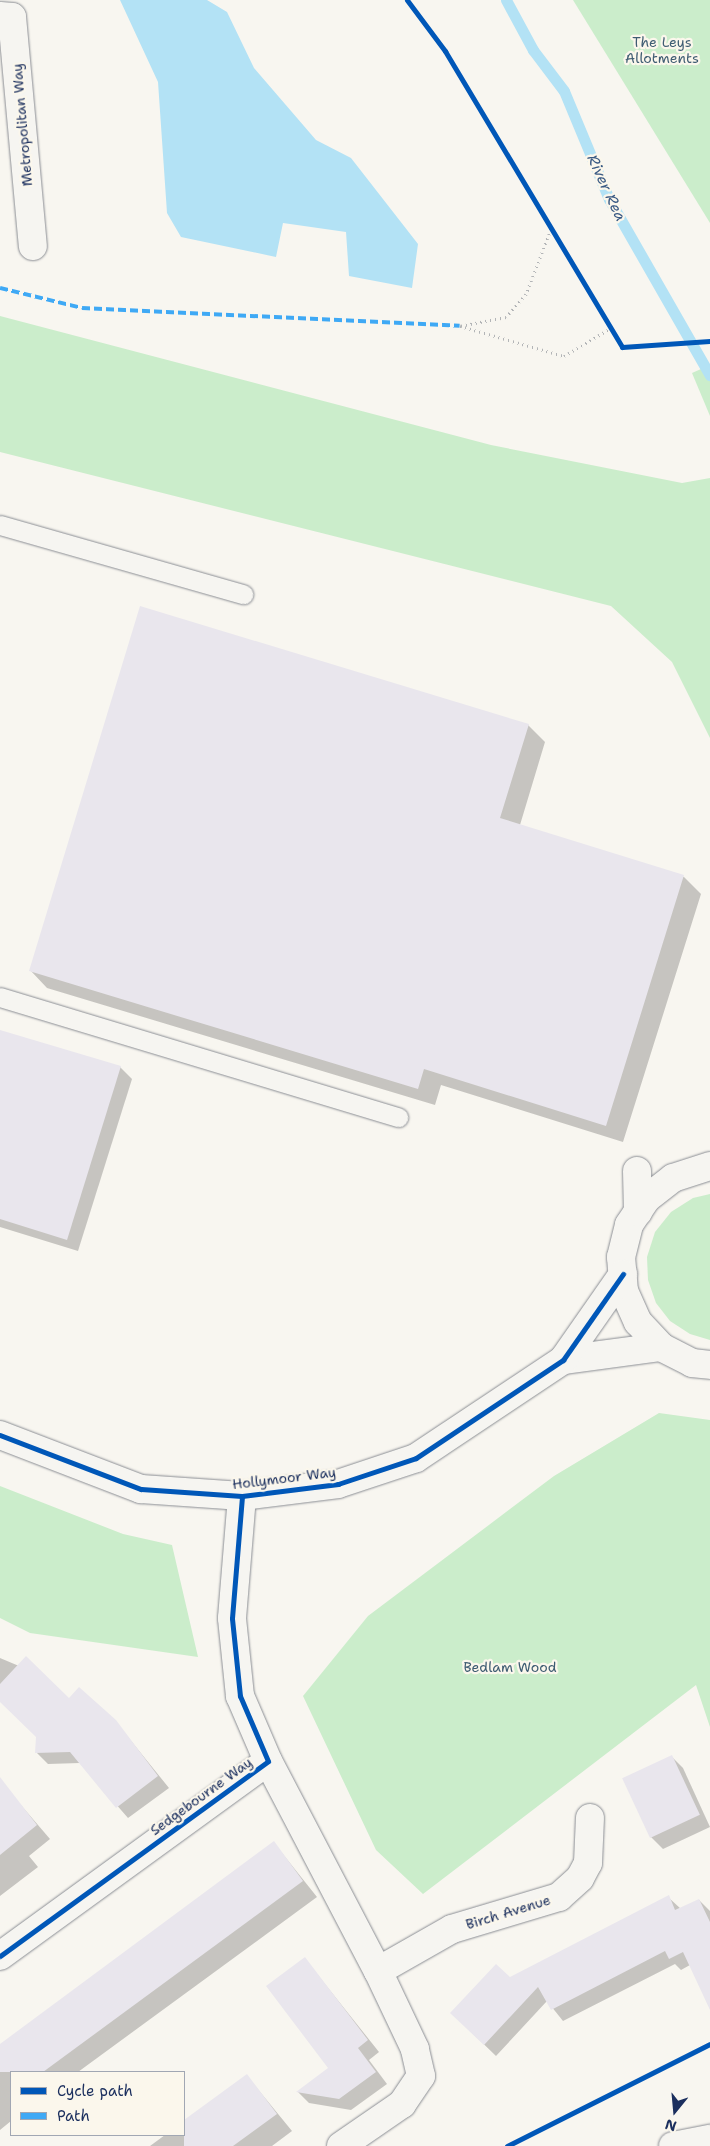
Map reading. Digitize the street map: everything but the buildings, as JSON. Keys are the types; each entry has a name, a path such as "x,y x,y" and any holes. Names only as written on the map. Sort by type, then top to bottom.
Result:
{"street":[{"name":"Metropolitan Way","path":"0,16 12,17 33,246"},
{"path":"700,1162 673,1178 647,1198 630,1225 621,1257 624,1291 638,1322 661,1347 692,1363 710,1365"},
{"path":"637,1171 638,1212"},
{"name":"Hollymoor Way","path":"0,1435 141,1489 242,1496 338,1484 416,1458 563,1360 622,1274"},
{"name":"Hollymoor Way","path":"563,1360 661,1347"},
{"name":"Sedgebourne Way","path":"0,1956 268,1761 240,1696 232,1618 242,1496"},
{"path":"268,1761 378,1971 415,2049 420,2076 402,2104 341,2146"},
{"name":"Birch Avenue","path":"378,1971 452,1929 558,1897 580,1878 588,1863 590,1818"},
{"path":"673,2146 710,2139"}],"lane":[{"path":"0,525 242,594"},
{"path":"0,997 398,1117"}],"path":[{"path":"551,229 526,294 506,317 460,326 564,356 611,328"}],"green space":[{"name":"The Leys Allotments","path":"573,0 710,0 710,223"},
{"path":"0,316 491,445 682,483 710,478 710,738 672,662 611,606 0,452"},
{"path":"710,365 710,416 692,373"},
{"path":"710,1194 710,1340 690,1334 670,1321 656,1303 648,1280 647,1257 655,1232 671,1212 693,1198"},
{"name":"Bedlam Wood","path":"659,1413 710,1420 710,1727 696,1685 423,1894 376,1850 303,1696 368,1616 554,1476"},
{"path":"0,1486 123,1534 172,1545 198,1657 30,1633 0,1618"}],"water":[{"path":"120,0 207,0 227,12 254,68 316,140 351,158 418,244 412,288 349,276 346,232 283,223 276,257 181,237 167,213 158,82"}],"waterway":[{"name":"River Rea","path":"506,0 533,50 564,91 609,199 710,375"}],"marked path":[{"path":"0,288 82,308 460,326"}],"cycle path":[{"path":"407,0 445,51 622,347 710,341"},
{"path":"0,1435 141,1489 242,1496 338,1484 416,1458 563,1360 623,1274"},
{"path":"0,1956 268,1761 240,1696 232,1618 242,1496"},
{"path":"507,2146 710,2044"}]}
